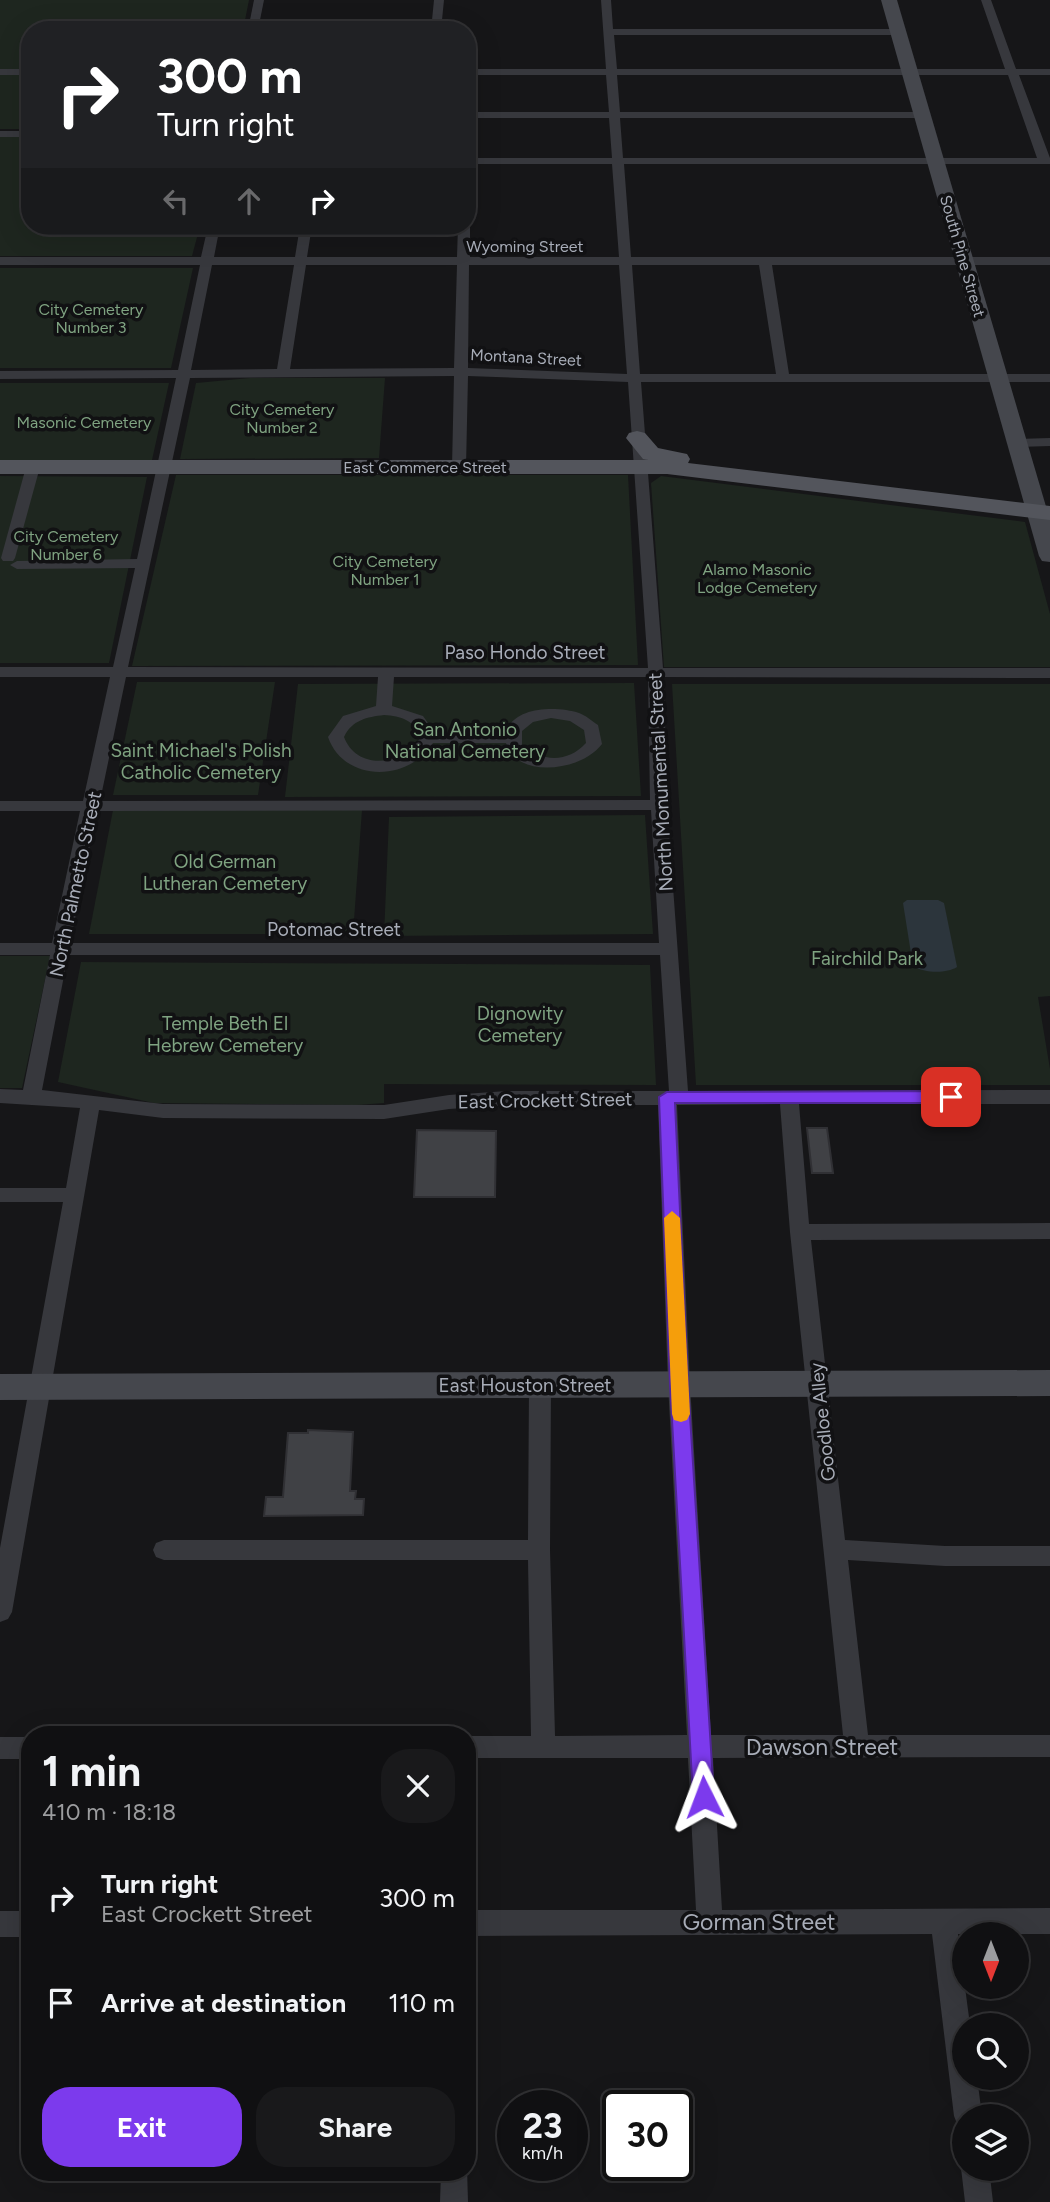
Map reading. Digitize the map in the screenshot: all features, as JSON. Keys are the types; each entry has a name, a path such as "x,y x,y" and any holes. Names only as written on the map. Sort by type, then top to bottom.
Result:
{"main road":[{"name":"East Commerce Street","path":"637,438 651,454 803,476 850,488"},
{"name":"East Commerce Street","path":"0,467 639,466 700,469 1044,512"}],"street":[{"path":"255,21 259,0"},
{"path":"437,21 439,0"},
{"name":"North Monumental Street","path":"607,0 656,674 659,805 668,948 673,1097 679,1384 710,1922"},
{"name":"South Pine Street","path":"889,0 1017,443 1044,512 1050,556"},
{"path":"476,161 1047,161 986,0"},
{"path":"609,32 899,32"},
{"path":"0,72 21,72"},
{"path":"476,72 1050,72"},
{"path":"476,115 923,115"},
{"path":"0,134 21,134"},
{"name":"North Palmetto Street","path":"31,1096 212,235"},
{"path":"283,371 305,235"},
{"path":"459,467 463,235"},
{"name":"Wyoming Street","path":"0,261 1050,261"},
{"path":"765,261 783,378"},
{"name":"Montana Street","path":"0,374 283,371 459,372 633,378 1050,378"},
{"path":"1017,443 1050,442"},
{"path":"33,467 6,563 144,564"},
{"name":"Paso Hondo Street","path":"0,672 1050,673"},
{"path":"384,710 386,673"},
{"path":"384,710 416,718 423,724 428,738 418,754 394,764 368,765 348,757 341,751 336,737 343,723 361,713 384,710"},
{"path":"551,713 575,717 585,722 595,736 589,751 569,762 556,763 530,759 520,753 512,738 519,723 551,713"},
{"path":"428,738 512,738"},
{"path":"0,806 659,805"},
{"name":"Potomac Street","path":"0,948 304,951 668,948"},
{"name":"East Crockett Street","path":"0,1096 31,1096 163,1111 384,1112 487,1098 1050,1097"},
{"name":"Goodloe Alley","path":"789,1097 800,1232 857,1747"},
{"path":"1,1602 91,1102"},
{"path":"0,1195 73,1195"},
{"path":"800,1232 1050,1231"},
{"name":"East Houston Street","path":"0,1387 1050,1383"},
{"path":"540,1385 538,1550 543,1747"},
{"path":"836,1549 945,1556 1050,1556"},
{"path":"163,1550 538,1550"},
{"name":"Dawson Street","path":"476,1747 1050,1746"},
{"path":"0,1748 21,1748"},
{"name":"Gorman Street","path":"476,1923 1050,1921"},
{"path":"943,1922 966,2104"},
{"path":"0,1924 21,1924"},
{"path":"454,2202 455,2181"},
{"path":"977,2181 979,2202"}],"green space":[{"path":"0,0 249,0 245,21 21,21 21,129 0,129"},
{"path":"0,137 21,137 21,235 198,235 192,256 0,256"},
{"name":"City Cemetery Number 3","path":"0,268 193,268 171,368 0,368"},
{"name":"City Cemetery Number 2","path":"250,378 385,378 379,458 180,459 196,383"},
{"name":"Masonic Cemetery","path":"0,383 169,383 152,460 0,460"},
{"name":"City Cemetery Number 1","path":"176,475 628,475 638,665 132,666"},
{"name":"City Cemetery Number 6","path":"0,476 147,477 109,663 0,663"},
{"name":"Alamo Masonic Lodge Cemetery","path":"661,476 1025,522 1050,614 1050,667 664,667 651,483"},
{"name":"Saint Michael's Polish Catholic Cemetery","path":"137,682 275,682 258,795 113,795"},
{"name":"San Antonio National Cemetery","path":"634,683 641,796 285,797 298,684"},
{"name":"Fairchild Park","path":"672,684 1050,684 1050,996 1038,997 1050,1069 1050,1085 696,1085"},
{"name":"Old German Lutheran Cemetery","path":"113,810 362,810 353,934 89,934"},
{"path":"645,815 653,934 384,936 389,817"},
{"path":"0,956 50,956 22,1088 0,1088"},
{"path":"81,962 650,965 656,1085 384,1084 384,1103 154,1103 58,1082"}],"shaded area":[{"path":"907,900 938,900 944,903 957,967 935,972 913,966 903,903"}],"building":[{"path":"807,1128 827,1128 833,1173 812,1173"},
{"path":"417,1130 496,1131 495,1197 414,1197"},
{"path":"308,1430 353,1432 350,1491 356,1491 355,1499 364,1499 363,1515 264,1516 266,1497 283,1497 288,1433 308,1433"}],"slow traffic":[{"path":"672,1218 681,1414"}],"route":[{"path":"704,1797 679,1384 667,1097 951,1097"}],"park label":[{"name":"Dignowity Cemetery","path":"520,1024"},
{"name":"Temple Beth El Hebrew Cemetery","path":"225,1034"}]}
